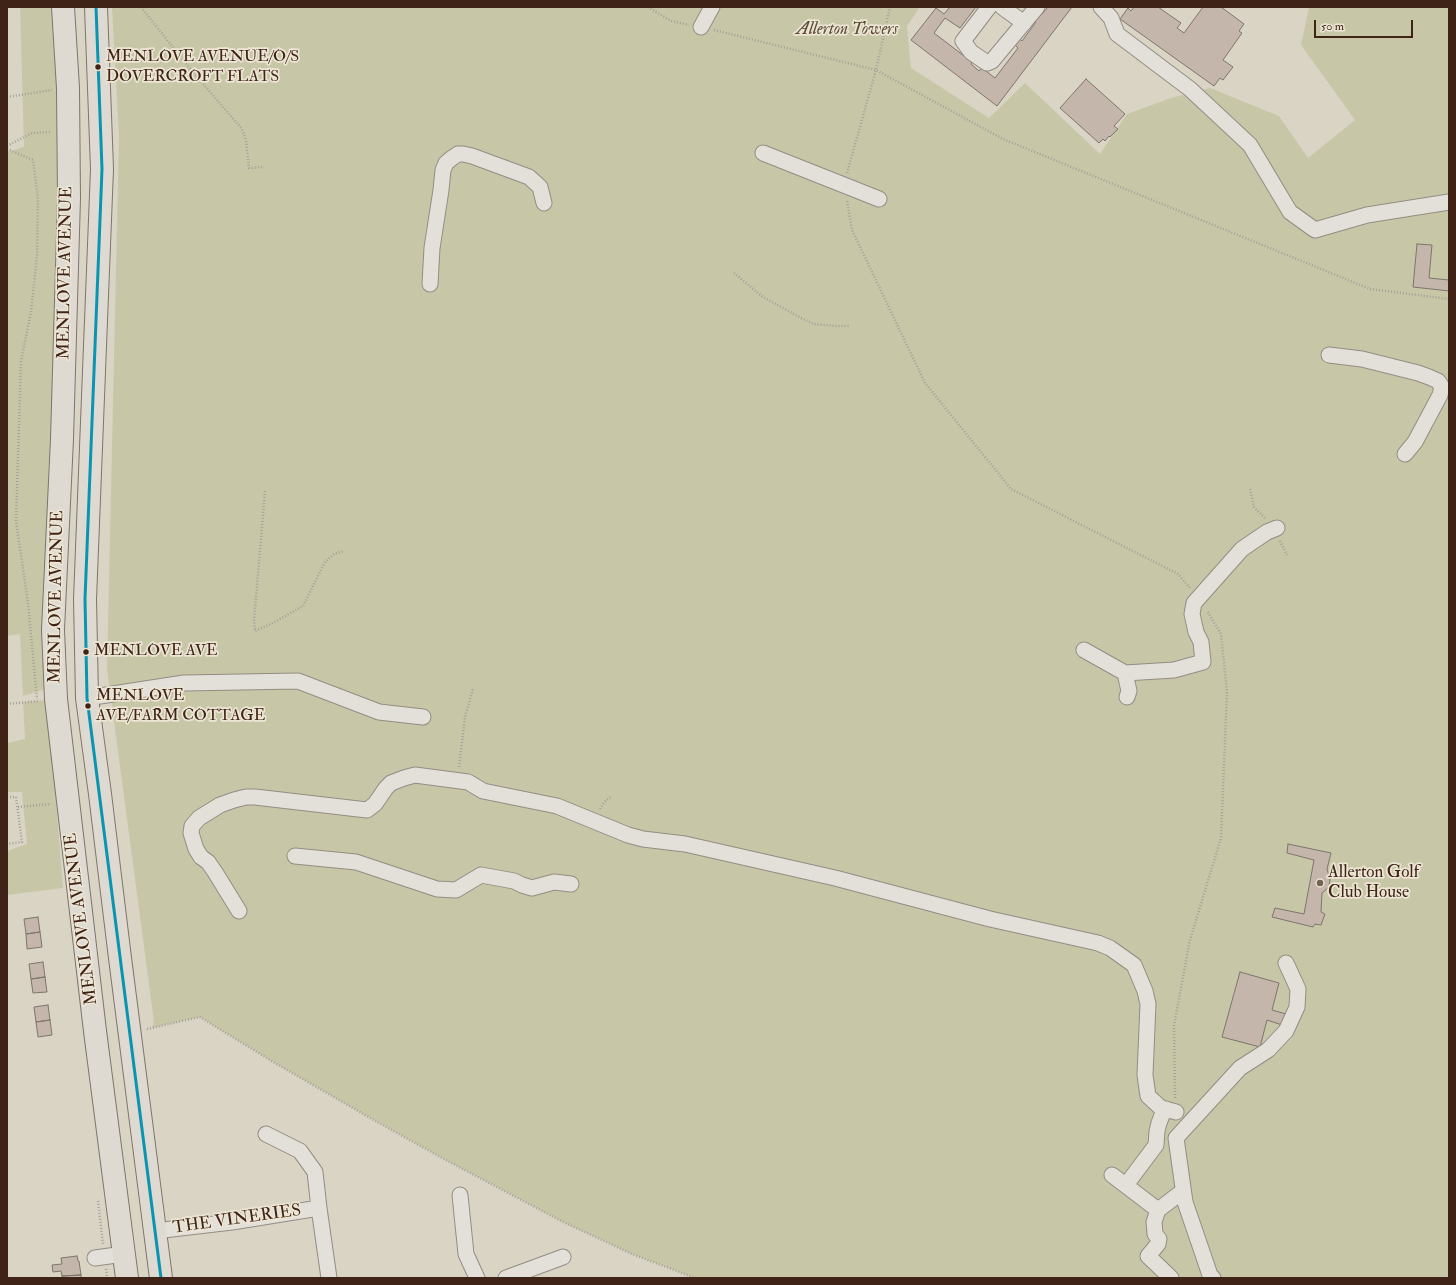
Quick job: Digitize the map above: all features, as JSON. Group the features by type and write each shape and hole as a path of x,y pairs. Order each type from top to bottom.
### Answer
{"highway":[{"name":"MENLOVE AVENUE","path":"63,7 68,88 69,198 62,439 53,630 47,700 68,802 108,1256 127,1278"},
{"name":"MENLOVE AVENUE","path":"96,7 102,169 85,599 87,698 161,1278"},
{"path":"47,700 87,698"}],"street":[{"path":"701,27 712,7"},
{"path":"989,7 963,41 971,52 987,63 992,62 1037,7"},
{"path":"1002,7 1024,23"},
{"path":"1101,7 1111,18 1117,34 1190,89 1250,145 1290,212 1315,230 1367,215 1449,202"},
{"path":"763,153 879,199"},
{"path":"430,284 432,248 442,190 443,170 446,163 452,158 458,154 472,156 529,177 540,187 544,203"},
{"path":"1329,355 1362,359 1429,376 1438,381 1442,387 1440,395 1414,442 1405,454"},
{"path":"1084,650 1125,673 1174,670 1203,662 1201,642 1196,632 1192,614 1194,603 1242,550 1267,532 1276,528"},
{"path":"1125,673 1129,692 1127,697"},
{"path":"87,698 184,683 298,681 379,712 423,718"},
{"path":"239,911 215,872 208,862 201,857 196,849 191,833 192,826 199,818 220,805 246,797 367,810 375,804 391,783 404,778 415,775 468,782 483,790 496,794 557,806 628,835 643,839 685,844 835,878 990,919 1098,943 1110,948 1134,965 1145,991 1148,1004 1145,1075 1148,1096 1161,1108 1171,1110"},
{"path":"295,856 356,862 437,889 456,890 481,875 514,881 532,888 554,882 571,884"},
{"path":"1213,1278 1210,1275 1185,1202 1176,1138 1240,1068 1268,1050 1286,1031 1297,1007 1298,989 1286,963"},
{"path":"1126,1185 1156,1145 1156,1132 1162,1115 1171,1110"},
{"name":"THE VINERIES","path":"266,1134 300,1151 315,1172 329,1278"},
{"path":"1112,1175 1158,1210"},
{"path":"1171,1278 1148,1256 1158,1244 1159,1239 1154,1234 1154,1222 1158,1210 1183,1191"},
{"path":"460,1195 466,1254 477,1278"},
{"name":"THE VINERIES","path":"155,1231 232,1222 319,1208"},
{"path":"506,1278 563,1257"}],"path":[{"path":"141,7 242,129 246,140 249,168 264,167"},
{"path":"648,7 671,21 876,70 1003,139 1370,289 1449,299"},
{"path":"890,7 876,70 844,185 852,230 925,383 1011,489 1178,574 1199,598 1220,634 1226,692 1221,838 1190,940 1174,1025 1171,1110"},
{"path":"7,97 68,88"},
{"path":"7,146 32,134 69,130"},
{"path":"7,150 33,160 38,199 37,256 31,312 22,361 16,521 28,603 47,700 7,704"},
{"path":"734,273 763,297 808,321 823,325 849,326"},
{"path":"265,491 254,621 256,631 303,606 325,562 334,554 342,552"},
{"path":"456,780 458,777 461,739 465,717 473,689"},
{"path":"593,820 604,802 612,796"},
{"path":"7,798 16,797 22,842 7,844"},
{"path":"18,807 68,802"},
{"path":"142,1031 200,1017 273,1062 377,1121 563,1222 632,1254 695,1278"},
{"path":"97,1194 108,1256 107,1278"}],"green space":[{"path":"20,7 55,7 59,182 48,542 49,688 23,696 20,634 7,636 7,152 24,147"},
{"name":"Allerton Towers","path":"112,7 920,7 907,26 911,68 989,118 1025,83 1100,154 1127,114 1171,98 1210,88 1279,116 1308,158 1355,120 1301,45 1309,7 1449,7 1449,1278 695,1278 632,1254 563,1222 370,1118 273,1062 200,1017 152,1028 154,1022 107,669 119,136"},
{"path":"48,700 63,888 7,895 7,851 27,844 22,792 7,792 7,743 25,739 23,702"}],"building":[{"path":"950,7 976,7 960,28 945,18 934,33 972,62 971,64 979,71 982,68 995,78 1018,48 1014,44 1019,38 1022,41 1036,22 1034,20 1040,13 1042,14 1048,7 1072,7 997,106 911,40 936,8 944,14"},
{"path":"1134,7 1158,7 1181,23 1177,28 1184,33 1203,7 1221,7 1244,24 1239,31 1242,33 1223,60 1233,67 1223,80 1220,78 1214,86 1120,19 1128,8 1131,11"},
{"path":"1086,79 1125,114 1114,126 1118,129 1105,141 1103,139 1099,143 1060,108"},
{"path":"1417,244 1432,245 1429,278 1449,280 1449,291 1413,287"},
{"name":"Allerton Golf Club House","path":"1288,844 1331,853 1327,869 1330,879 1329,887 1322,893 1321,912 1325,914 1321,925 1315,924 1313,927 1272,917 1275,908 1304,914 1314,860 1287,853"},
{"path":"38,917 40,932 26,934 24,919"},
{"path":"40,932 42,947 27,949 26,934"},
{"path":"43,962 45,977 31,979 29,964"},
{"path":"1240,972 1279,983 1272,1010 1286,1014 1282,1025 1267,1020 1260,1047 1222,1037"},
{"path":"45,977 47,992 33,993 31,979"},
{"path":"48,1005 50,1020 36,1022 34,1007"},
{"path":"50,1020 52,1035 38,1037 36,1022"},
{"path":"77,1256 81,1275 62,1276 61,1271 53,1272 52,1265 62,1264 61,1258"},
{"path":"81,1275 81,1278 62,1278 62,1276"}],"transit line":[{"path":"96,7 102,169 85,599 87,698 161,1278"}],"place":[{"name":"MENLOVE AVENUE/O/S DOVERCROFT FLATS","path":"98,67"},
{"name":"MENLOVE AVE","path":"86,652"},
{"name":"MENLOVE AVE/FARM COTTAGE","path":"88,706"},
{"name":"Allerton Golf Club House","path":"1320,883"}]}
